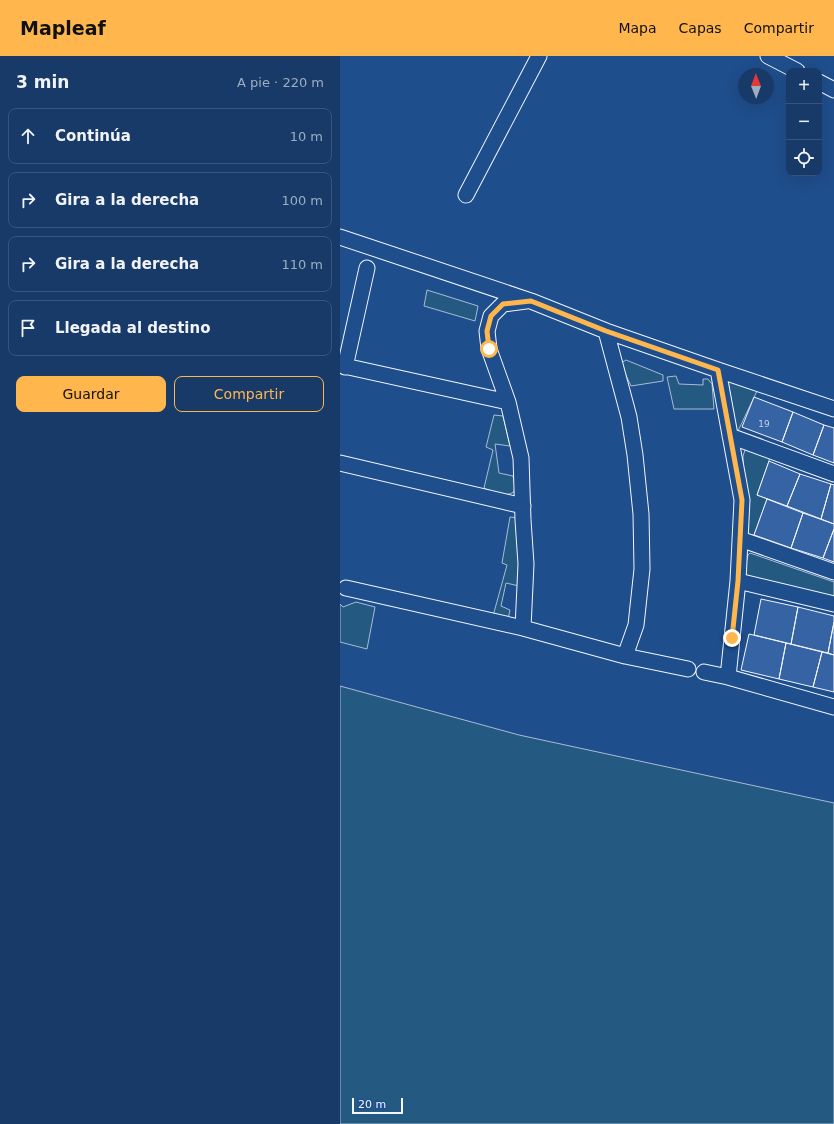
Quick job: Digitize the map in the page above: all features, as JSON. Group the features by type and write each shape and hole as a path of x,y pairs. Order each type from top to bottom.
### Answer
{"street":[{"path":"466,195 539,56"},
{"path":"768,56 792,68"},
{"path":"822,84 834,90"},
{"path":"340,237 531,301 606,331 834,409"},
{"path":"367,268 343,366 508,402"},
{"path":"523,628 526,564 521,458 508,402 489,349 487,331 491,316 503,304 531,301"},
{"path":"606,331 629,417 635,455 641,514 642,569 636,625 625,656"},
{"path":"718,370 742,500 738,581 728,677"},
{"path":"730,436 834,474"},
{"path":"340,463 523,506"},
{"path":"740,539 834,572"},
{"path":"738,581 834,604"},
{"path":"346,588 523,628 625,656 688,669"},
{"path":"704,672 728,677 834,707"}],"shaded area":[{"path":"427,290 478,306 475,321 424,306"},
{"path":"626,360 663,375 663,381 631,386 621,363"},
{"path":"676,376 679,384 703,385 703,379 708,379 712,384 714,409 674,409 667,377"},
{"path":"731,380 757,391 738,431 736,428 728,381"},
{"path":"494,415 503,416 510,446 495,444 499,473 513,476 515,485 514,492 510,494 499,494 484,488 493,450 486,447"},
{"path":"745,450 752,450 769,455 769,461 757,495 767,499 754,535 746,534 743,456"},
{"path":"510,517 518,518 519,586 506,583 501,606 510,610 508,619 493,616 507,565 502,563"},
{"path":"750,553 834,582 834,601 748,578 746,567 748,555"},
{"path":"356,602 375,607 367,649 340,642 340,604 343,607"},
{"path":"340,686 519,735 834,803 834,1124 340,1124"}],"building":[{"path":"754,397 793,412 782,442 742,427"},
{"path":"793,412 824,425 813,455 782,442"},
{"path":"824,425 834,428 834,463 813,455"},
{"path":"769,461 800,474 787,506 757,495"},
{"path":"800,474 831,484 821,519 787,506"},
{"path":"831,484 834,485 834,524 821,519"},
{"path":"767,499 803,513 791,548 754,535"},
{"path":"803,513 834,524 834,529 823,558 791,548"},
{"path":"834,529 834,562 823,558"},
{"path":"761,599 798,607 791,644 754,635"},
{"path":"798,607 834,616 828,653 791,644"},
{"path":"834,622 834,655 828,653"},
{"path":"749,634 786,643 779,679 741,670"},
{"path":"786,643 822,652 813,687 779,679"},
{"path":"822,652 834,655 834,692 813,687"}],"route":[{"path":"489,349 487,331 491,316 503,304 531,301 606,331 718,370 742,500 738,581 732,638"}]}
